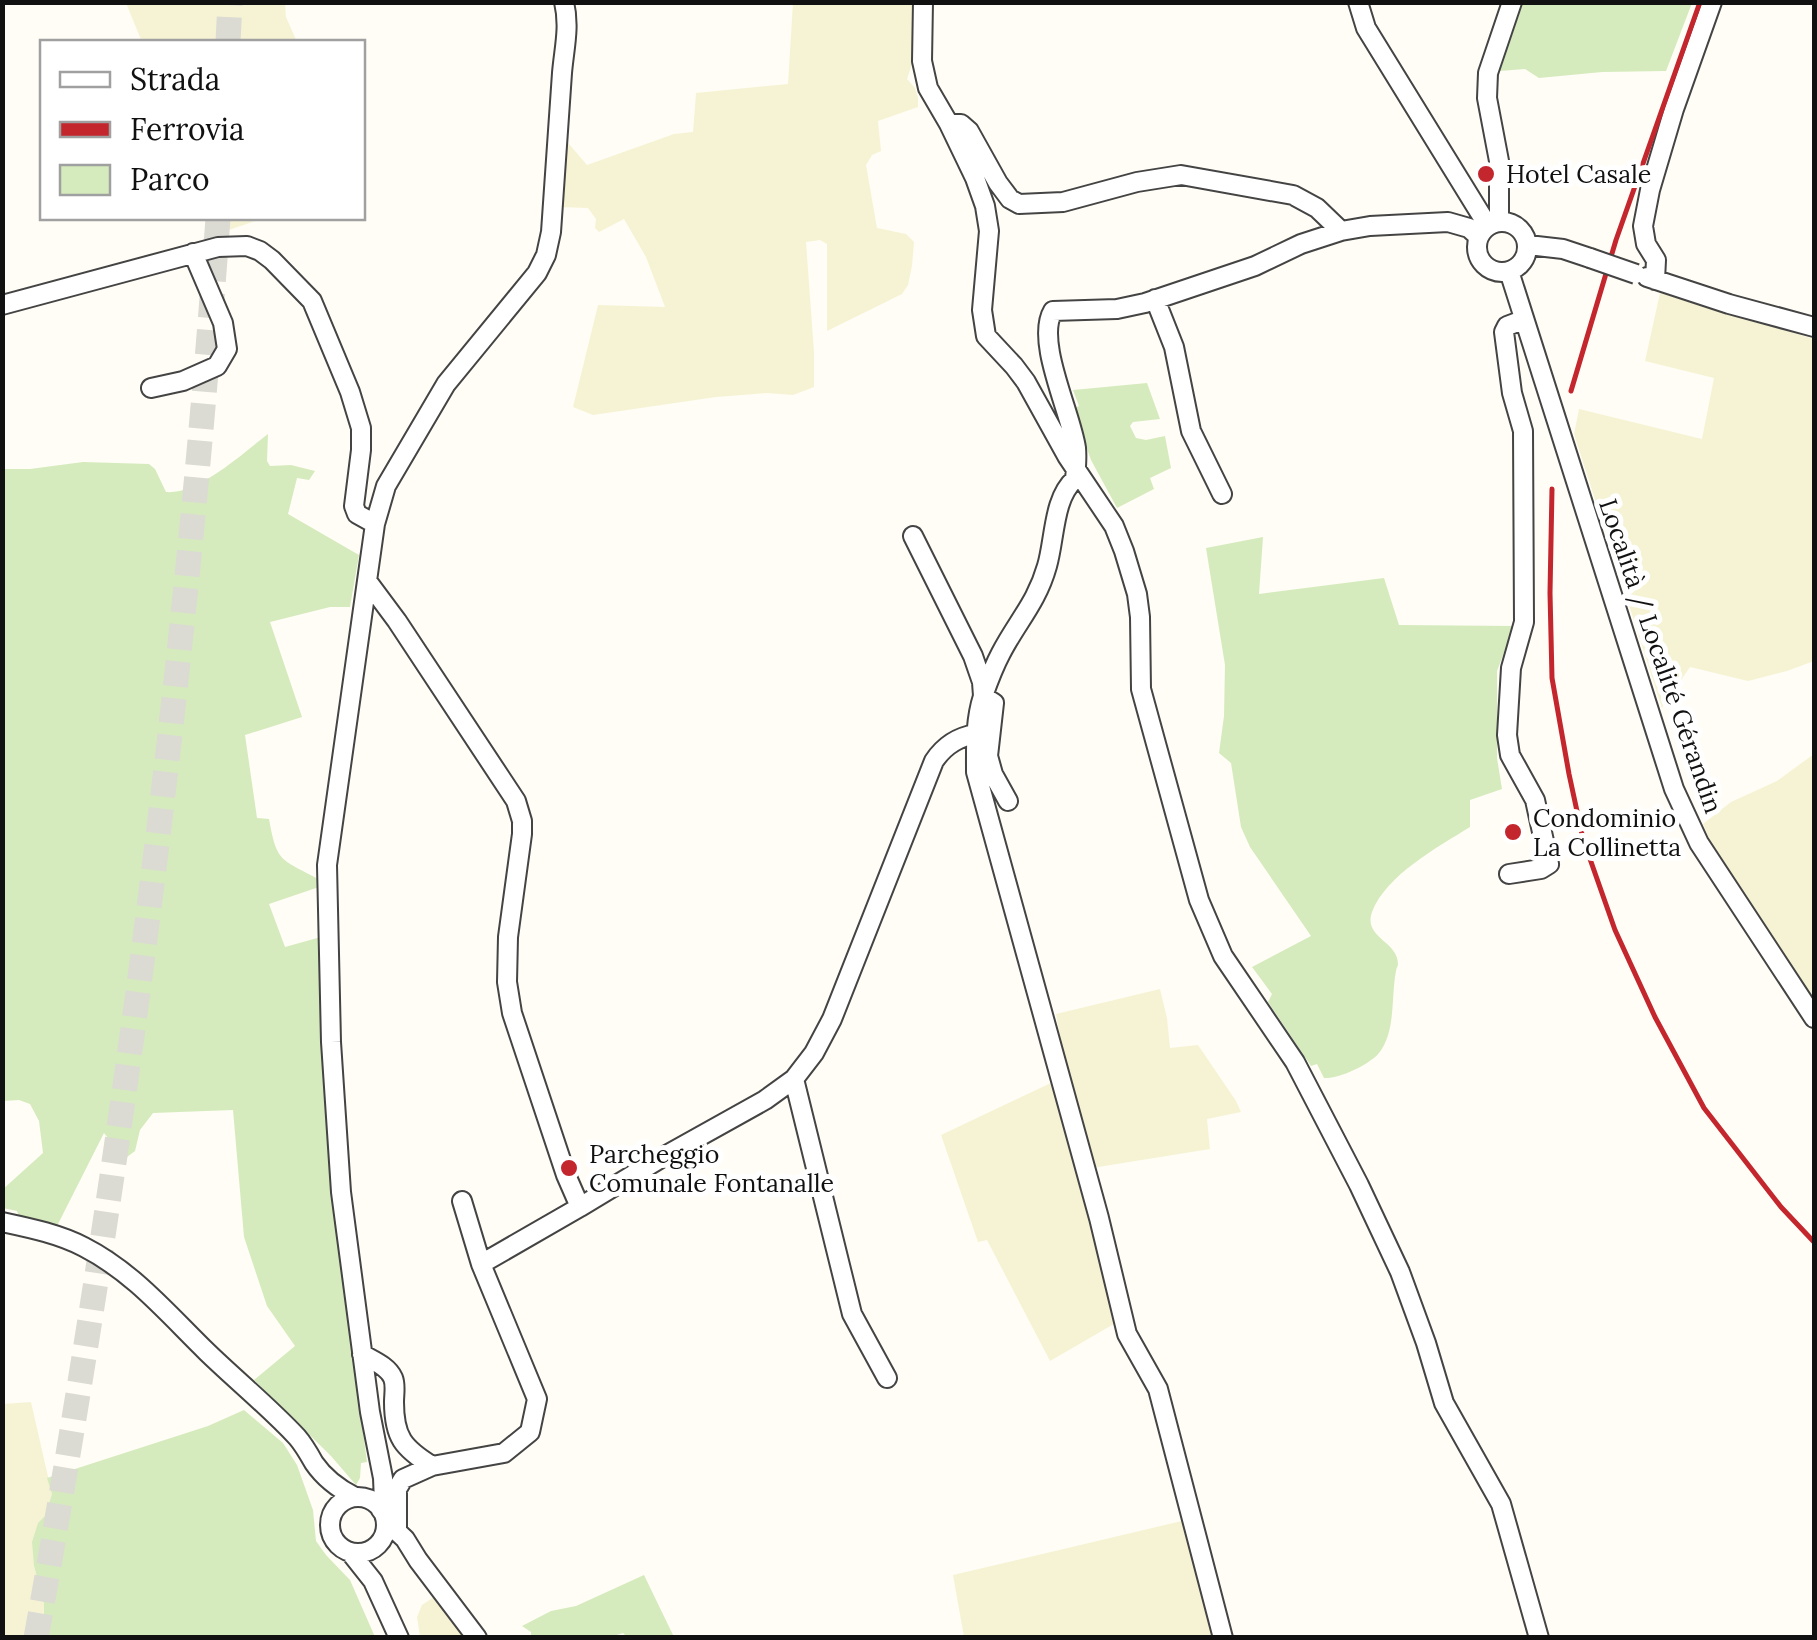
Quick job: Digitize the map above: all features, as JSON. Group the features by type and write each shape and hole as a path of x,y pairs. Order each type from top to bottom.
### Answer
{"street":[{"path":"388,1521 341,1192 331,1042 327,864 375,524 386,486 446,384 524,290 546,255 552,232 568,32 564,2"},
{"path":"923,2 922,61 928,88 975,178 989,230 982,310 986,336 1026,382 1057,440 1114,526 1140,617 1141,690 1199,900 1223,956 1295,1062 1400,1272 1444,1403 1501,1504 1539,1638"},
{"path":"1358,2 1366,28 1489,228"},
{"path":"1223,1638 1158,1389 1127,1334 1099,1218 976,772 976,734 983,696 1001,654 1031,607 1047,568 1061,503 1067,486 1075,480 1076,448 1047,335 1053,311 1118,308 1155,299 1254,266 1301,244 1370,226 1448,222 1489,228 1508,222 1521,230 1528,245 1523,262 1509,271 1493,270 1478,252 1489,228 1498,161 1487,98 1488,73 1512,2"},
{"path":"1655,280 1656,260 1646,244 1642,226 1674,109 1712,2"},
{"path":"949,124 961,124 969,131 998,183 1018,204 1063,202 1180,175 1293,195 1317,208 1340,231"},
{"path":"1448,222 1462,201 1465,185"},
{"path":"2,305 193,252 232,245 247,246 272,260 312,301 350,392 361,428 354,506 357,514 375,524"},
{"path":"1528,245 1590,258 1728,304 1814,326"},
{"path":"151,388 183,381 217,366 227,349 222,323 193,252"},
{"name":"Località / Localité Gérandin","path":"1509,271 1674,789 1699,843 1814,1018"},
{"path":"1155,299 1174,347 1191,431 1222,494"},
{"path":"1509,874 1549,864 1535,800 1510,754 1506,735 1511,668 1524,622 1523,431 1512,392 1504,332 1507,326 1523,320"},
{"path":"913,536 973,656 983,696 994,704 988,756 992,774 1008,801"},
{"path":"368,582 516,800 522,834 508,938 507,982 512,1013 580,1207"},
{"path":"481,1264 765,1100 794,1079 832,1020 934,762 946,746 976,734"},
{"path":"794,1079 852,1314 887,1378"},
{"path":"350,1552 368,1552 384,1536 403,1478 432,1466 504,1453 530,1432 538,1398 481,1264 462,1202"},
{"path":"2,1222 80,1245 158,1301 300,1440 316,1466 338,1488 371,1500 412,1548 477,1638"},
{"path":"362,1354 393,1377 398,1435 410,1452 432,1466"},
{"path":"378,1460 375,1475 359,1498 340,1504 330,1528 334,1540 350,1552 372,1581 399,1638"},
{"path":"316,1466 332,1519"},
{"path":"376,1547 397,1548 418,1560"},
{"path":"372,1581 376,1547"}],"shaded area":[{"path":"126,3 285,3 286,17 296,40 141,40"},
{"path":"793,3 913,3 912,64 907,79 915,88 918,107 878,121 881,151 872,155 866,165 877,228 906,234 914,242 908,285 902,294 827,331 827,244 820,240 806,242 814,387 793,395 716,397 593,415 573,407 598,305 665,307 646,257 624,219 599,232 588,208 558,207 563,137 587,165 674,134 693,132 696,93 788,84"},
{"path":"214,220 258,220 217,234"},
{"path":"1660,293 1814,339 1814,661 1748,681 1690,667 1662,708 1574,434 1579,409 1702,439 1714,378 1645,361"},
{"path":"1814,754 1814,1001 1711,843 1703,824 1731,802 1777,781"},
{"path":"1160,989 1170,1048 1198,1045 1241,1112 1207,1119 1210,1149 1092,1168 1068,1082 1056,1014"},
{"path":"1053,1082 1119,1321 1050,1361 987,1240 978,1242 941,1135"},
{"path":"31,1402 52,1494 34,1566 44,1604 45,1635 3,1638 3,1404"},
{"path":"1186,1520 1216,1637 964,1637 953,1575"},
{"path":"434,1597 470,1637 420,1637 417,1617 422,1605"}],"green space":[{"path":"1523,2 1692,3 1666,71 1539,78 1525,69 1500,71"},
{"path":"1147,383 1160,419 1133,422 1130,426 1136,438 1165,436 1171,468 1150,478 1154,489 1117,508 1091,460 1073,409 1079,406 1073,390"},
{"path":"268,434 270,466 291,465 315,471 309,480 297,478 288,514 359,555 350,607 330,607 270,622 302,717 245,735 257,818 269,819 282,858 318,879 319,887 269,904 285,947 321,937 328,1136 367,1462 361,1463 356,1485 254,1380 295,1346 267,1306 244,1237 233,1110 153,1113 140,1130 135,1151 127,1157 104,1133 57,1226 19,1217 17,1211 3,1208 2,1190 43,1153 39,1121 30,1104 3,1101 3,469 83,462 149,464 166,492 179,491 206,480"},
{"path":"1263,537 1259,594 1384,578 1399,625 1514,626 1497,671 1497,758 1502,789 1470,800 1470,827 1414,863 1379,899 1372,912 1372,928 1393,950 1398,964 1388,1035 1379,1053 1368,1062 1330,1078 1324,1078 1317,1064 1311,1066 1268,1002 1272,994 1252,967 1311,936 1250,847 1241,827 1231,763 1219,753 1225,665 1206,548"},
{"path":"244,1410 283,1443 297,1465 313,1510 316,1541 350,1580 375,1637 44,1637 44,1604 32,1542 52,1494 47,1478 208,1426"},
{"path":"644,1575 674,1637 627,1637 623,1633 611,1637 531,1637 531,1632 522,1626 551,1611 576,1606"}],"tunnel":[{"path":"228,40 230,2"},
{"path":"36,1638 96,1284 146,930 187,574 218,220"}],"railway":[{"path":"1571,391 1616,240 1700,2"},
{"path":"1552,489 1552,678 1583,839 1615,930 1655,1017 1704,1108 1781,1207 1814,1242"}],"place":[{"name":"Hotel Casale","path":"1486,174"},
{"name":"Condominio La Collinetta","path":"1513,832"},
{"name":"Parcheggio Comunale Fontanalle","path":"569,1168"}]}
